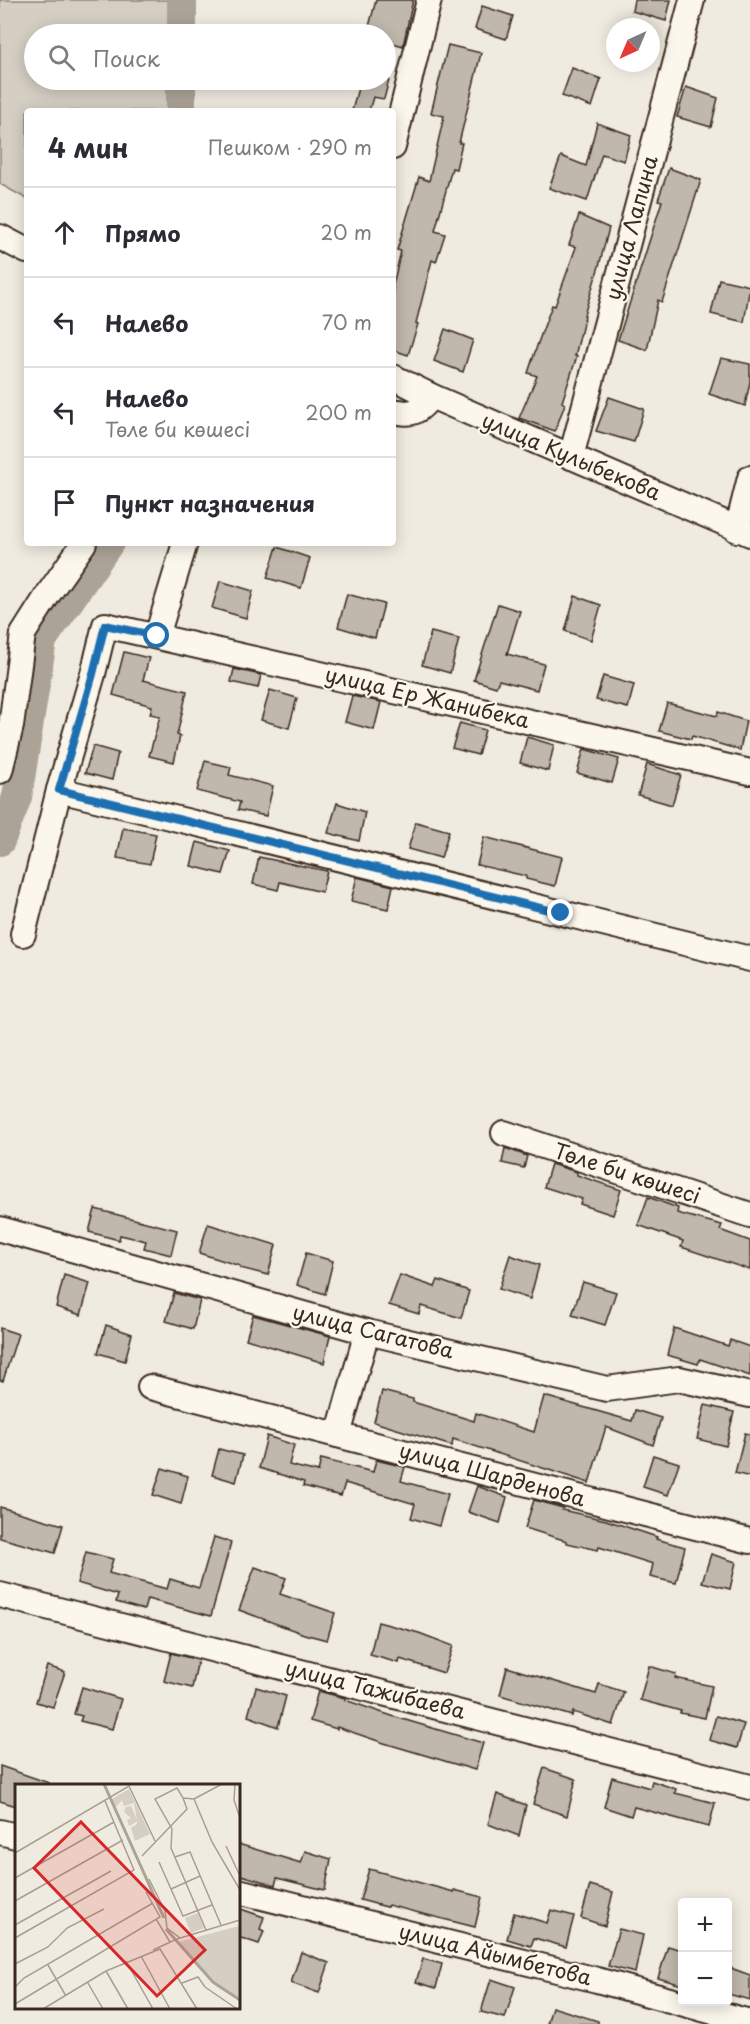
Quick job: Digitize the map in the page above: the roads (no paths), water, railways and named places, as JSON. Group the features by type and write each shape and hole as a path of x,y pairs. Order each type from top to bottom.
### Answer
{"street":[{"path":"396,135 429,0"},
{"name":"улица Лапина","path":"571,457 692,0"},
{"path":"0,237 24,249"},
{"name":"улица Кулыбекова","path":"396,379 430,396 744,532"},
{"path":"396,411 413,413 420,410 430,396"},
{"path":"744,532 750,478"},
{"path":"0,771 11,726 23,634 82,546"},
{"path":"157,636 184,546"},
{"name":"улица Ер Жанибека","path":"59,790 105,625 750,772"},
{"path":"23,934 59,790 750,959"},
{"name":"Төле би көшесі","path":"504,1133 750,1215"},
{"name":"улица Сагатова","path":"0,1229 367,1332 607,1389 679,1379 750,1395"},
{"path":"338,1435 367,1332"},
{"name":"улица Шарденова","path":"150,1387 750,1541"},
{"name":"улица Тажибаева","path":"0,1595 750,1787"},
{"path":"0,1832 15,1836"},
{"name":"улица Айымбетова","path":"240,1891 597,1980 750,2022"}],"waterway":[{"path":"182,0 182,24"},
{"path":"181,90 181,108"},
{"path":"0,841 17,797 42,640 107,546"}]}
